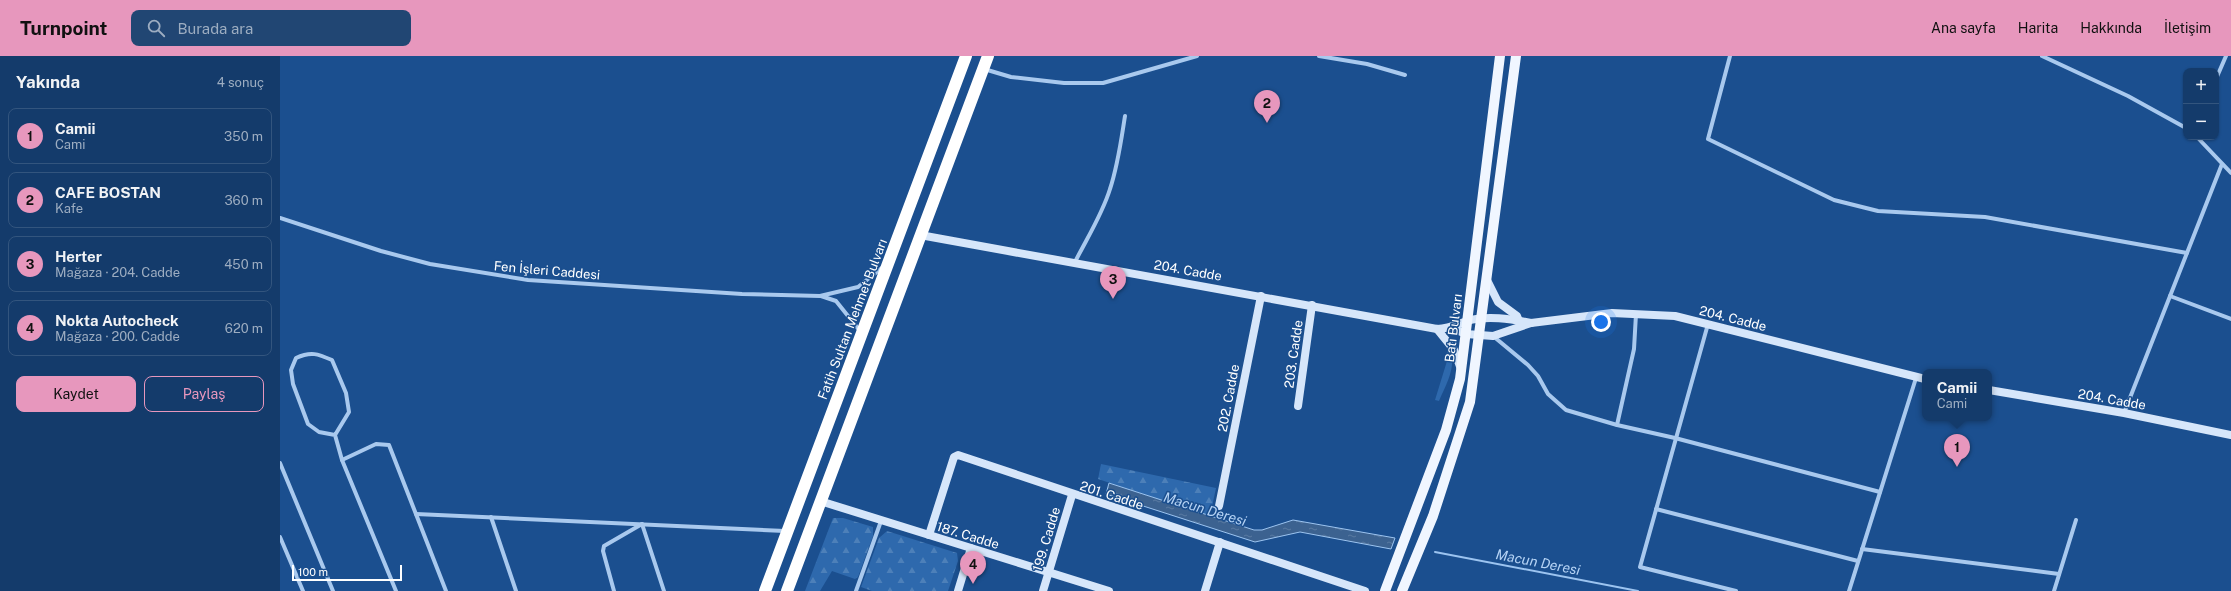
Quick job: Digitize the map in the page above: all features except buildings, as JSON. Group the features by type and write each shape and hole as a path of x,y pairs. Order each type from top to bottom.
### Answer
{"highway":[{"name":"Fatih Sultan Mehmet Bulvarı","path":"765,591 966,56"},
{"path":"787,591 988,56"}],"main road":[{"name":"Batı Bulvarı","path":"1385,591 1446,430 1455,401 1468,321 1500,56"},
{"path":"1402,591 1433,516 1465,421 1474,385 1516,56"}],"street":[{"path":"983,69 1011,77 1064,83 1103,83 1197,56"},
{"path":"1319,56 1367,64 1405,75"},
{"path":"1730,56 1708,139 1834,200 1878,211 1985,217 2187,253"},
{"path":"2042,56 2128,96 2183,126"},
{"path":"2219,72 2226,56"},
{"path":"1075,262 1100,214 1110,189 1120,151 1125,116"},
{"path":"2201,140 2231,173"},
{"path":"2124,413 2222,164"},
{"name":"Fen İşleri Caddesi","path":"280,218 381,251 430,264 477,273 528,280 734,294 820,296"},
{"name":"204. Cadde","path":"920,235 1438,329 1452,328 1468,321 1502,318 1531,323"},
{"path":"820,296 858,287 888,263"},
{"path":"1487,280 1498,302 1517,316 1518,321"},
{"path":"820,296 836,301 862,334"},
{"name":"202. Cadde","path":"1219,506 1261,296"},
{"path":"2170,296 2231,318"},
{"name":"203. Cadde","path":"1298,406 1312,305"},
{"name":"204. Cadde","path":"1452,328 1466,334 1493,336 1531,323 1612,313 1675,316 1922,379"},
{"path":"1617,425 1633,356 1636,314"},
{"path":"1708,324 1640,567 1736,591"},
{"path":"1438,329 1454,350 1461,369"},
{"path":"1493,336 1528,365 1560,406 1584,416 1675,438 1880,492"},
{"path":"335,435 320,432 308,424 293,384 291,370 296,358 305,354 315,353 332,360 346,393 350,412 335,435 342,460 396,591"},
{"path":"1849,591 1916,378"},
{"name":"204. Cadde","path":"1992,391 2124,413 2231,435"},
{"path":"342,460 376,444 389,445 446,591"},
{"name":"201. Cadde","path":"929,535 955,455 1072,495 1220,542 1351,589 1366,591"},
{"path":"280,463 333,591"},
{"name":"199. Cadde","path":"1042,591 1072,495"},
{"name":"187. Cadde","path":"820,501 1110,591"},
{"path":"1656,509 1858,561"},
{"path":"416,514 788,531"},
{"path":"491,517 516,591"},
{"path":"856,591 881,520"},
{"path":"2054,591 2076,520"},
{"path":"614,591 603,551 604,546 642,524"},
{"path":"642,524 664,591"},
{"path":"280,536 303,591"},
{"path":"1205,591 1220,542"},
{"path":"958,591 971,548"},
{"path":"1862,549 2059,574"}],"green space":[{"path":"1447,348 1450,349 1452,355 1451,369 1439,401 1435,400 1447,361"},
{"path":"1101,464 1216,488 1210,516 1098,479"},
{"path":"833,518 843,518 873,527 873,536 858,577 855,579 832,571 820,591 805,591"},
{"path":"887,531 957,553 958,561 948,591 872,591 861,587 879,538"}],"water":[{"path":"1109,483 1254,530 1262,530 1293,520 1395,538 1391,549 1300,532 1255,542 1106,494"}],"waterway":[{"name":"Macun Deresi","path":"1435,552 1638,591"}],"place":[{"name":"CAFE BOSTAN","path":"1267,123"},
{"name":"Herter","path":"1113,299"},
{"name":"Camii","path":"1957,467"},
{"name":"Nokta Autocheck","path":"973,584"}]}
